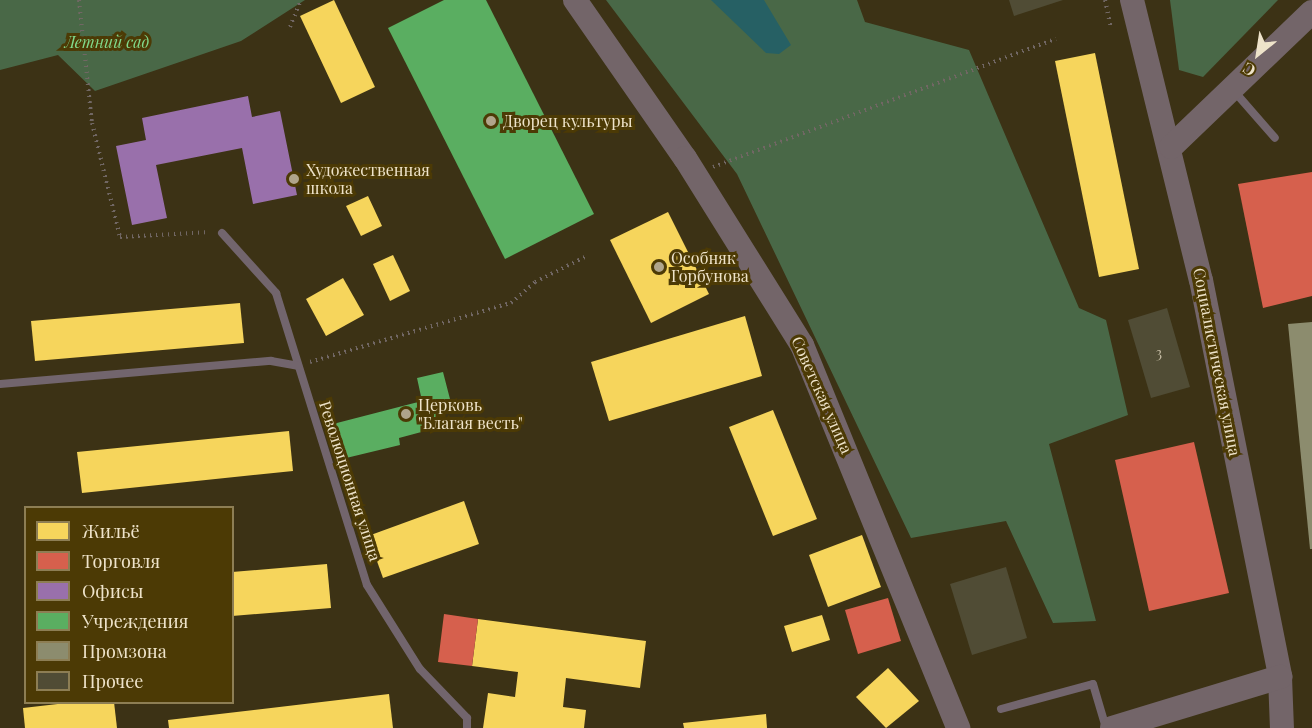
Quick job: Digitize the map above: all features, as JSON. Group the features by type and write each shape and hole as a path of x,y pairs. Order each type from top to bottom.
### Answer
{"main road":[{"name":"Советская улица","path":"575,0 695,174 802,345 958,728"},
{"name":"Социалистическая улица","path":"1132,0 1171,147 1280,677 1282,728"},
{"path":"1171,147 1312,12"},
{"path":"1112,728 1280,677"}],"lane":[{"path":"1232,89 1275,138"},
{"name":"Революционная улица","path":"222,233 276,293 367,585 420,669 467,718 467,728"},
{"path":"0,384 271,361 298,366"},
{"path":"1001,709 1093,684 1106,728"}],"path":[{"path":"79,0 93,123 120,237 188,229 222,233"},
{"path":"290,27 301,0"},
{"path":"1105,0 1112,28"},
{"path":"695,174 1056,39"},
{"path":"298,366 512,303 535,282 587,256"}],"green space":[{"name":"Летний сад","path":"0,0 305,0 241,41 95,91 58,55 0,70"},
{"path":"606,0 857,0 865,22 969,50 1079,308 1106,320 1128,415 1049,444 1096,621 1053,623 1006,521 911,538 737,174"},
{"path":"1170,0 1278,0 1203,77 1179,70"}],"water":[{"path":"711,0 764,0 791,45 779,54 766,53"}],"building: Жильё":[{"path":"334,0 375,87 341,103 300,16"},
{"path":"1095,53 1139,269 1099,277 1055,61"},
{"path":"368,196 382,226 361,236 346,206"},
{"name":"Особняк Горбунова","path":"668,212 709,294 651,323 610,240"},
{"path":"393,255 410,291 390,301 373,264"},
{"path":"343,278 364,315 326,336 306,299"},
{"path":"240,303 244,343 35,361 31,321"},
{"path":"745,316 762,376 609,421 591,362"},
{"path":"773,410 817,519 773,536 729,427"},
{"path":"289,431 293,471 82,493 77,452"},
{"path":"464,501 479,544 383,578 368,536"},
{"path":"862,535 881,587 828,607 809,555"},
{"path":"327,564 331,608 234,616 234,572"},
{"path":"822,615 830,640 792,652 784,626"},
{"path":"478,619 646,641 640,688 566,678 563,707 586,710 584,728 483,728 488,693 515,697 518,672 472,666"},
{"path":"888,668 919,701 886,728 856,697"},
{"path":"389,694 393,728 169,728 168,720"},
{"path":"58,704 114,704 117,728 25,728 23,708"},
{"path":"766,714 767,728 684,728 683,723"}],"building: Торговля":[{"path":"1312,172 1312,296 1263,308 1238,184"},
{"path":"1194,442 1229,593 1149,611 1115,460"},
{"path":"888,598 901,641 858,654 845,610"},
{"path":"444,614 478,619 472,666 438,662"}],"building: Офисы":[{"path":"248,96 252,117 280,111 297,195 253,204 242,148 156,165 167,218 132,225 116,146 146,140 142,118"}],"building: Учреждения":[{"name":"Дворец культуры","path":"444,0 486,0 594,214 505,259 388,28"},
{"name":"Церковь \"Благая весть\"","path":"443,372 450,399 434,403 440,427 399,438 400,445 342,459 333,424 422,401 417,378"}],"building: Промзона":[{"path":"1312,322 1312,549 1310,549 1288,324"}],"building: Прочее":[{"path":"1009,0 1063,0 1014,16"},
{"path":"1167,308 1190,387 1151,398 1128,320"},
{"path":"1006,567 1027,638 972,655 950,584"}],"place":[{"name":"Дворец культуры","path":"491,121"},
{"name":"Художественная школа","path":"294,179"},
{"name":"Особняк Горбунова","path":"659,267"},
{"name":"Церковь \"Благая весть\"","path":"406,414"}]}
